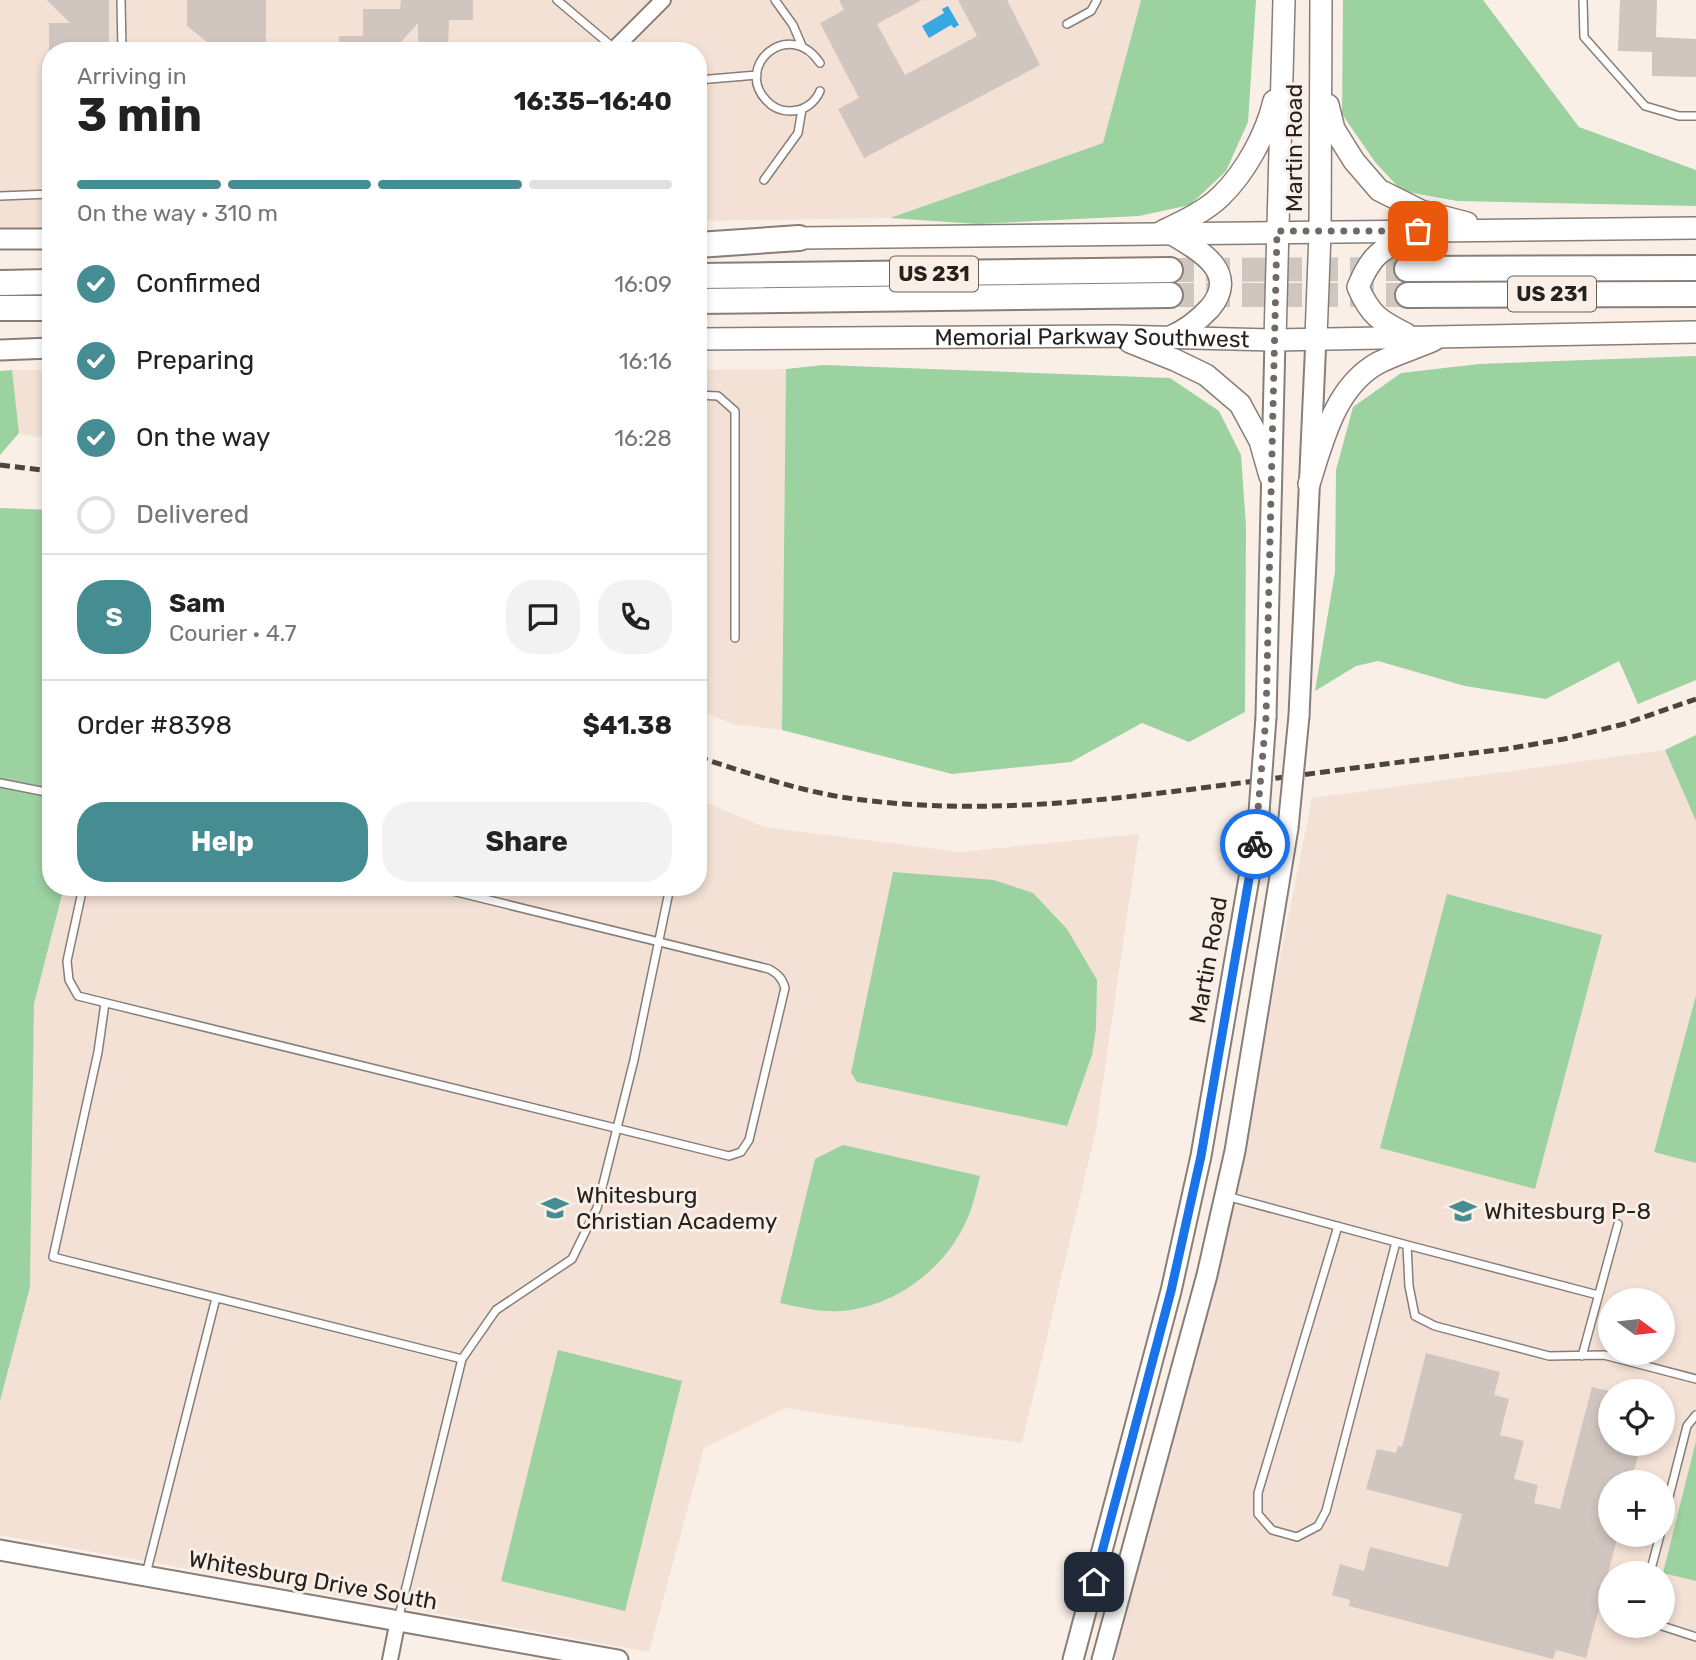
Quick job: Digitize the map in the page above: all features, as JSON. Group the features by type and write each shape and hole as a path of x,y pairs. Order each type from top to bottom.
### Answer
{"highway":[{"path":"707,244 799,238"},
{"name":"US 231","path":"1407,269 1696,268"},
{"name":"US 231","path":"707,276 1170,270"},
{"path":"0,283 42,282"},
{"name":"US 231","path":"1408,295 1696,294"},
{"name":"Memorial Parkway Southwest","path":"707,301 1170,295"},
{"path":"0,308 42,308"}],"main road":[{"name":"Martin Road","path":"1073,1660 1171,1291 1195,1183 1258,826 1266,717 1284,0"},
{"name":"Martin Road","path":"1105,1656 1207,1275 1235,1151 1288,828 1299,716 1316,337 1320,233 1321,0"},
{"path":"1164,234 1220,198 1240,172 1269,121 1282,72"},
{"path":"1321,76 1334,129 1354,161 1378,190 1421,211 1493,230"},
{"path":"707,238 1696,228"},
{"path":"1410,336 1382,322 1367,307 1358,287 1367,265 1378,253 1418,231"},
{"path":"1164,234 1199,250 1213,263 1220,275 1221,287 1201,318 1184,331 1168,337"},
{"path":"0,239 42,239"},
{"name":"Memorial Parkway Southwest","path":"707,339 1115,336 1275,340 1316,337 1696,332"},
{"path":"1309,484 1328,425 1351,384 1378,363 1443,335"},
{"path":"1115,336 1206,375 1240,404 1260,441 1270,476"},
{"path":"0,350 42,348"},
{"name":"Whitesburg Drive South","path":"0,1550 618,1660"}],"street":[{"path":"621,42 663,0"},
{"path":"390,1660 398,1620"}],"lane":[{"path":"121,0 122,42"},
{"path":"556,0 604,42"},
{"path":"775,0 793,25 802,46"},
{"path":"1068,24 1091,11 1097,0"},
{"path":"1583,0 1584,37 1645,106 1679,116 1696,116"},
{"path":"820,63 814,54 802,46 784,44 765,55 759,64 757,75 762,97 780,110 802,109 812,103 820,91"},
{"path":"707,79 757,75"},
{"path":"764,180 798,133 802,109"},
{"path":"0,195 42,194"},
{"path":"707,396 718,396 735,411 735,638"},
{"path":"0,783 42,791"},
{"path":"81,896 67,961 69,980 78,996 729,1156 741,1152 750,1140 785,988 782,978 769,969 472,896"},
{"path":"398,1620 462,1359 496,1310 572,1259 597,1208 668,896"},
{"path":"105,1003 99,1052 53,1257 462,1359"},
{"path":"1225,1195 1598,1295 1582,1356"},
{"path":"1600,1288 1618,1224"},
{"path":"1338,1226 1258,1493 1258,1514 1272,1530 1297,1537 1318,1526 1326,1511 1396,1242"},
{"path":"1408,1245 1409,1286 1415,1316 1435,1326 1549,1356 1604,1355 1696,1379"},
{"path":"146,1575 216,1298"},
{"path":"1675,1473 1687,1426 1696,1415"},
{"path":"1675,1630 1696,1637"}],"shaded area":[{"path":"0,0 1141,0 1103,143 890,218 707,221 707,42 42,42 42,229 0,229"},
{"path":"786,369 782,730 733,724 707,714 707,370"},
{"path":"12,370 42,370 42,438 19,433"},
{"name":"Whitesburg P-8","path":"1665,750 1696,821 1696,995 1654,1151 1696,1163 1696,1660 1116,1660 1114,1651 1220,1258 1312,798"},
{"name":"Whitesburg Christian Academy","path":"707,803 764,827 960,852 1139,834 1096,1130 1022,1443 785,1408 704,1448 649,1652 0,1535 0,1401 30,1287 34,1004 62,896 707,896"}],"green space":[{"path":"1141,0 1256,0 1248,122 1226,171 1190,205 1139,216 977,224 890,218 1103,143"},
{"path":"1343,0 1483,0 1579,127 1696,170 1696,206 1457,201 1402,191 1375,162 1342,114"},
{"path":"1696,356 1696,680 1638,704 1619,661 1546,699 1465,686 1378,661 1356,666 1315,691 1335,572 1336,470 1353,407 1401,373 1479,364"},
{"path":"824,365 1170,378 1219,411 1241,455 1246,526 1245,712 1189,742 1142,723 1071,762 952,774 782,730 786,369"},
{"path":"12,370 19,433 0,455 0,371"},
{"path":"0,508 42,510 42,896 62,896 34,1004 30,1287 0,1401"},
{"path":"1696,735 1696,821 1665,750"},
{"path":"893,872 994,880 1033,893 1067,929 1097,980 1096,1028 1092,1055 1067,1126 857,1082 851,1073"},
{"path":"1447,894 1602,935 1535,1189 1380,1148"},
{"path":"1696,995 1696,1163 1654,1152"},
{"path":"843,1145 980,1176 970,1212 962,1231 938,1263 906,1289 888,1298 870,1306 841,1311 815,1310 780,1303 815,1159"},
{"path":"558,1350 682,1381 625,1611 501,1581"},
{"path":"1696,1441 1696,1581 1675,1576 1675,1561 1666,1561 1670,1547 1675,1547 1675,1525"}],"water":[{"path":"948,6 959,25 954,28 951,25 929,38 922,26 944,13 942,9"}],"building":[{"path":"47,0 109,0 109,42 49,42 49,23 70,23"},
{"path":"187,0 266,0 266,42 207,42 187,26"},
{"path":"401,0 473,0 473,20 449,20 448,42 418,42 418,23 401,42 339,42 339,36 363,36 363,9 400,9"},
{"path":"839,0 922,0 877,24 905,75 977,36 958,0 1007,0 1040,65 864,158 838,109 859,98 820,23 844,10"},
{"path":"1620,0 1657,0 1656,37 1696,39 1696,77 1652,76 1652,52 1618,51"},
{"path":"1426,1353 1500,1372 1494,1395 1509,1399 1500,1435 1524,1441 1514,1479 1538,1485 1534,1503 1560,1509 1592,1387 1598,1388 1598,1456 1638,1456 1634,1470 1598,1470 1598,1547 1615,1547 1611,1561 1598,1561 1598,1612 1586,1658 1556,1650 1553,1659 1349,1606 1350,1600 1332,1595 1340,1564 1364,1571 1370,1547 1448,1567 1462,1514 1366,1489 1377,1449 1396,1453 1398,1446 1402,1447"}],"tunnel":[{"path":"1170,270 1407,269"},
{"path":"1170,295 1408,295"}],"railway":[{"path":"0,465 42,470"},
{"path":"707,760 823,794 890,803 988,806 1086,801 1506,749 1564,739 1624,724 1696,699"}],"way so far":[{"path":"1255,844 1266,717 1277,231 1418,231"}],"place":[{"name":"Whitesburg Christian Academy","path":"555,1208"},
{"name":"Whitesburg P-8","path":"1463,1211"}],"route":[{"path":"1094,1582 1171,1291 1201,1156 1255,844"}]}
